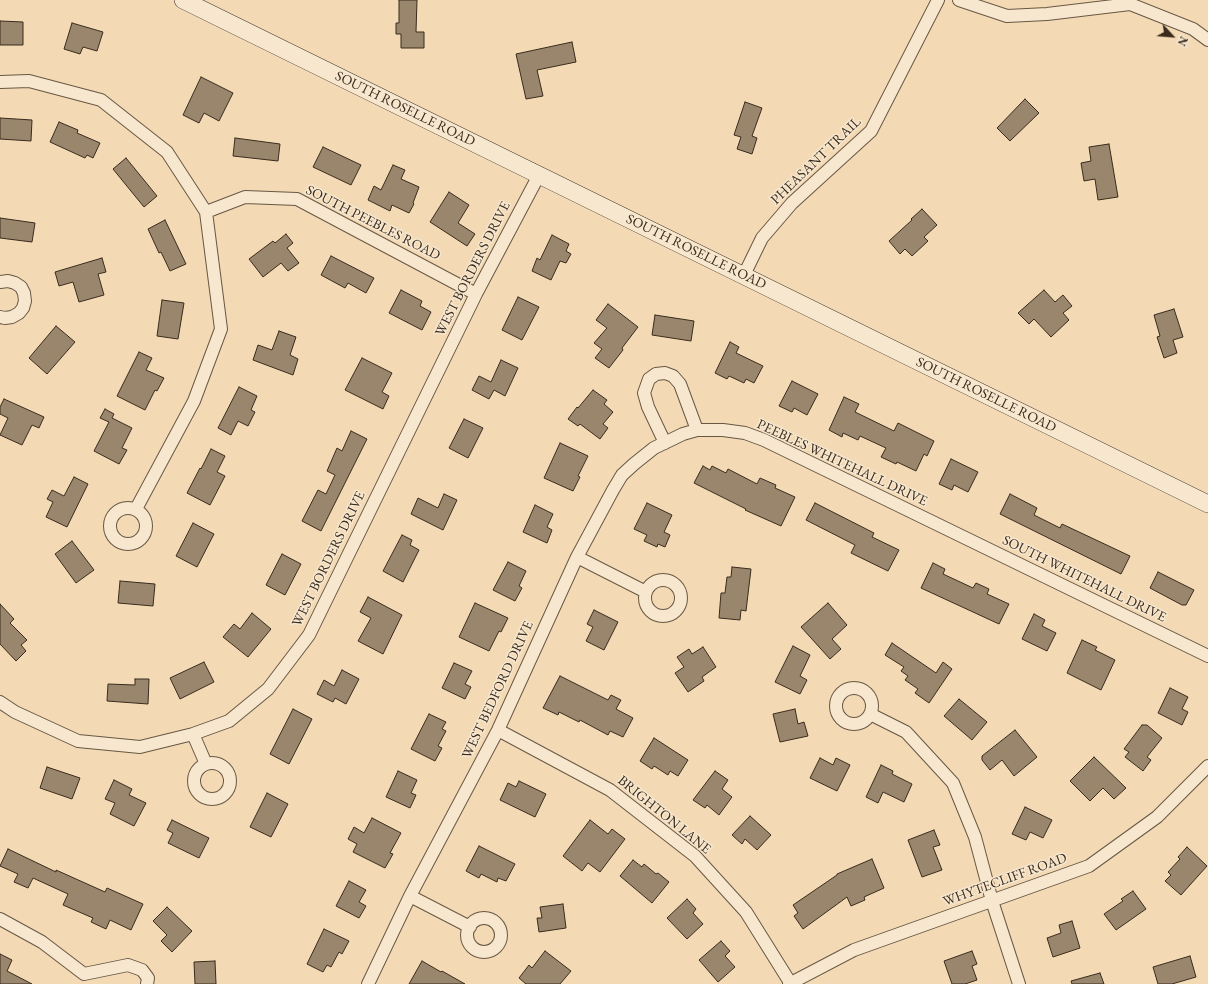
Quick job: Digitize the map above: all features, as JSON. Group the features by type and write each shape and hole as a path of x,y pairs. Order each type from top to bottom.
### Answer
{"main road":[{"name":"SOUTH ROSELLE ROAD","path":"183,0 1208,504"}],"street":[{"name":"PHEASANT TRAIL","path":"744,275 762,238 792,204 871,131 938,0"},
{"path":"959,0 1007,16 1047,14 1130,4 1193,29 1208,40"},
{"path":"0,82 29,81 101,100 167,152 206,212 221,329 194,401 136,509"},
{"name":"WEST BORDERS DRIVE","path":"0,702 15,712 78,741 140,747 193,734 229,721 268,689 309,635 476,294 539,175"},
{"name":"SOUTH PEEBLES ROAD","path":"206,212 245,197 297,199 476,294"},
{"path":"0,282 8,281 21,287 24,293 25,301 23,308 12,317 0,317"},
{"path":"665,443 648,407 644,393 649,379 656,374 665,373 673,376 680,384 697,430"},
{"name":"PEEBLES WHITEHALL DRIVE","path":"684,434 697,430 723,430 745,433 764,440 947,530"},
{"name":"WEST BEDFORD DRIVE","path":"368,984 410,896 498,730 577,557 613,490 622,475 654,448 684,434"},
{"name":"SOUTH WHITEHALL DRIVE","path":"947,530 1208,656"},
{"path":"577,557 646,592"},
{"path":"870,714 906,732 953,783 975,837 992,901 1019,984"},
{"name":"BRIGHTON LANE","path":"498,730 610,790 695,856 746,912 790,984"},
{"path":"193,734 206,764"},
{"name":"WHYTECLIFF ROAD","path":"790,984 854,950 1089,866 1157,817 1208,766"},
{"path":"410,896 470,927"},
{"path":"0,919 42,942 86,979 128,965 142,970 148,978 147,984"}],"building":[{"path":"399,0 417,0 416,32 424,32 424,48 401,48 401,34 396,34 396,23 399,23"},
{"path":"0,21 23,22 23,45 0,45"},
{"path":"72,23 103,32 97,51 83,47 80,54 64,49"},
{"path":"572,42 576,62 537,70 543,96 526,99 516,54"},
{"path":"201,77 233,93 219,121 204,113 199,123 183,115"},
{"path":"1025,99 1039,113 1010,141 997,128"},
{"path":"745,102 762,108 752,136 757,138 752,154 737,149 741,137 734,135"},
{"path":"0,118 32,120 31,141 0,139"},
{"path":"59,122 78,130 77,133 100,143 93,158 87,155 85,158 50,142"},
{"path":"235,138 280,144 278,161 233,156"},
{"path":"1109,144 1118,197 1098,200 1095,179 1084,181 1081,163 1091,161 1089,147"},
{"path":"323,147 361,165 351,185 313,167"},
{"path":"126,158 157,196 144,207 113,169"},
{"path":"393,165 405,170 401,179 419,187 413,203 414,204 409,213 392,205 390,211 368,200 374,186 381,190"},
{"path":"449,192 469,205 458,223 475,234 467,246 430,222"},
{"path":"922,209 937,225 924,237 928,241 912,256 905,249 900,254 889,241"},
{"path":"0,218 35,223 32,242 0,238"},
{"path":"165,220 186,264 170,271 161,252 159,253 148,229"},
{"path":"286,234 293,243 287,248 299,263 288,271 281,263 263,277 249,259 273,241 275,243"},
{"path":"552,235 569,244 566,251 571,254 566,263 560,261 551,280 532,271 537,258 540,260"},
{"path":"331,256 374,278 366,293 348,283 345,288 321,275"},
{"path":"102,258 106,272 98,274 104,295 79,302 73,282 59,286 55,272"},
{"path":"401,290 422,301 420,306 431,312 422,330 389,313"},
{"path":"1044,290 1055,302 1063,295 1072,306 1063,313 1069,320 1051,337 1034,319 1029,324 1018,313"},
{"path":"518,297 539,307 522,340 502,330"},
{"path":"162,300 184,303 178,339 157,336"},
{"path":"608,304 638,327 609,368 595,358 602,349 594,343 607,328 596,320"},
{"path":"1174,309 1183,337 1173,340 1177,353 1164,358 1157,337 1160,336 1154,315"},
{"path":"655,315 694,321 691,341 652,335"},
{"path":"56,326 75,342 47,374 29,358"},
{"path":"279,331 296,337 290,355 298,359 293,375 253,360 258,345 272,350"},
{"path":"730,342 739,347 736,353 763,366 754,383 746,379 744,383 729,376 727,379 715,373"},
{"path":"139,352 152,358 146,370 164,378 157,391 155,390 145,410 117,396"},
{"path":"362,358 392,373 382,392 389,396 383,409 345,390"},
{"path":"501,360 518,368 505,396 494,390 489,399 472,390 479,376 491,382"},
{"path":"792,381 818,394 807,415 794,408 792,412 779,406"},
{"path":"239,387 257,396 251,410 255,412 248,426 238,421 231,435 218,428"},
{"path":"593,390 607,400 604,404 613,412 603,424 608,428 600,439 580,424 578,426 568,419"},
{"path":"844,397 859,404 855,412 894,431 898,423 934,441 927,456 924,454 916,471 897,462 896,464 881,457 886,448 860,436 858,440 843,433 842,437 829,430"},
{"path":"4,399 44,417 39,428 32,425 22,445 0,435 8,418 0,414 0,407"},
{"path":"105,409 114,414 112,418 132,428 122,448 127,450 119,464 94,451 109,422 100,418"},
{"path":"464,419 483,428 468,458 449,448"},
{"path":"351,431 367,439 321,531 302,521 318,490 326,494 335,475 327,471 337,448 342,451"},
{"path":"560,443 588,456 578,476 580,477 573,491 544,478"},
{"path":"211,449 225,456 217,472 225,476 210,505 187,493"},
{"path":"951,459 978,472 968,492 954,485 952,490 939,484"},
{"path":"703,466 710,470 712,466 726,473 728,469 757,484 760,478 776,485 775,488 795,497 781,526 745,510 746,509 694,483"},
{"path":"74,477 88,484 67,527 46,517 53,502 47,499 52,490 64,496"},
{"path":"444,494 457,500 443,530 411,514 418,498 438,508"},
{"path":"1010,494 1037,508 1034,515 1060,528 1062,524 1130,556 1121,574 1000,514"},
{"path":"647,503 672,515 664,532 670,535 665,547 658,544 657,547 644,541 647,535 634,529"},
{"path":"815,503 874,533 872,537 899,550 888,571 851,553 855,545 806,520"},
{"path":"535,505 553,514 547,527 552,530 547,543 523,532"},
{"path":"193,523 214,534 197,567 176,556"},
{"path":"402,535 412,540 410,545 419,550 403,582 383,571"},
{"path":"72,541 94,570 76,583 55,554"},
{"path":"282,554 301,564 285,595 266,585"},
{"path":"508,562 526,571 519,586 522,588 515,601 493,590"},
{"path":"933,563 945,569 943,574 973,588 976,583 989,589 987,594 1009,604 999,624 921,588"},
{"path":"732,567 751,569 746,611 741,610 740,620 719,618 721,593 725,593 727,577 731,577"},
{"path":"1158,572 1194,590 1186,605 1182,605 1150,588"},
{"path":"120,581 155,584 153,606 118,603"},
{"path":"368,597 402,615 383,654 358,641 371,618 360,612"},
{"path":"475,603 508,618 501,632 499,631 489,651 459,637"},
{"path":"828,603 847,625 832,639 841,649 830,659 801,627"},
{"path":"0,604 14,619 10,623 27,640 21,645 26,651 16,661 0,644"},
{"path":"594,610 618,622 604,650 586,641 593,627 587,624"},
{"path":"252,613 271,629 248,657 223,637 234,624 240,629"},
{"path":"1034,614 1045,620 1042,626 1056,633 1047,651 1022,639"},
{"path":"1082,640 1097,647 1095,650 1115,660 1101,690 1067,673"},
{"path":"892,643 936,673 943,662 952,669 929,703 915,693 918,689 905,680 908,676 901,671 904,667 885,655"},
{"path":"793,646 810,655 800,676 807,680 800,694 775,682"},
{"path":"703,647 716,667 702,677 704,681 688,692 675,673 684,667 677,657 689,649 692,654"},
{"path":"204,662 214,682 180,699 170,678"},
{"path":"454,663 472,671 465,684 471,687 465,699 442,688"},
{"path":"342,670 359,679 346,704 335,698 333,702 317,694 324,680 334,686"},
{"path":"560,676 608,700 611,695 621,700 616,709 633,718 623,737 610,731 608,735 580,720 579,722 559,712 558,715 543,708"},
{"path":"135,679 149,679 148,704 107,701 108,684 135,685"},
{"path":"1170,688 1188,697 1182,709 1188,712 1182,725 1158,713"},
{"path":"959,699 987,722 972,740 944,716"},
{"path":"293,709 312,719 289,764 270,754"},
{"path":"795,709 798,724 804,722 808,736 780,742 773,714"},
{"path":"429,714 446,722 442,729 446,731 438,746 442,748 435,761 411,749"},
{"path":"1142,725 1147,725 1162,738 1147,757 1151,760 1143,771 1125,757 1129,752 1124,749"},
{"path":"1015,730 1037,757 1014,776 1002,760 990,770 982,760 982,756"},
{"path":"654,738 688,760 678,776 670,771 668,775 654,766 652,769 640,761"},
{"path":"1094,757 1126,788 1114,799 1103,788 1090,801 1070,781"},
{"path":"820,758 833,765 836,758 850,765 837,791 810,778"},
{"path":"881,765 893,771 892,774 912,784 904,802 883,792 878,803 866,797"},
{"path":"47,767 80,778 72,799 40,788"},
{"path":"398,771 417,780 411,793 416,795 410,808 386,797"},
{"path":"715,771 728,780 722,789 732,797 719,815 707,805 705,808 693,800"},
{"path":"114,780 132,789 129,795 146,803 134,826 110,814 115,803 105,799"},
{"path":"519,781 546,794 535,817 500,800 508,783 516,787"},
{"path":"267,793 288,804 271,837 250,827"},
{"path":"1025,807 1052,820 1043,838 1030,832 1026,840 1012,834"},
{"path":"750,816 771,835 757,850 745,839 742,844 732,835"},
{"path":"372,818 401,833 390,853 393,854 385,868 353,852 357,844 348,839 354,827 364,833"},
{"path":"172,820 209,838 199,858 168,843 173,833 167,830"},
{"path":"590,820 608,834 612,829 625,839 600,872 588,863 582,871 563,856"},
{"path":"934,830 940,845 933,847 942,870 922,877 908,840"},
{"path":"479,846 515,864 506,881 498,878 497,882 481,874 479,878 466,871"},
{"path":"1187,847 1207,866 1181,895 1165,881 1171,875 1168,872 1180,859 1178,857"},
{"path":"8,849 56,872 56,870 105,892 107,888 143,904 131,930 110,920 106,929 91,922 93,918 63,905 68,894 33,878 28,888 14,882 18,874 0,866"},
{"path":"872,859 884,888 864,897 865,900 851,906 847,897 803,929 794,916 798,913 793,905 837,874"},
{"path":"633,860 642,867 644,864 669,882 652,903 620,876"},
{"path":"349,881 366,890 359,902 366,906 359,918 336,906"},
{"path":"1133,891 1146,909 1116,930 1104,914 1123,901 1121,899"},
{"path":"687,899 696,909 693,913 703,924 687,939 667,918"},
{"path":"563,904 566,928 539,932 537,918 542,918 540,907"},
{"path":"167,907 192,931 172,952 161,941 167,935 153,921"},
{"path":"1072,921 1080,948 1053,957 1047,938 1061,933 1059,925"},
{"path":"324,929 349,941 342,954 339,952 331,967 327,965 323,972 307,964"},
{"path":"721,941 730,951 725,956 735,967 718,982 699,960"},
{"path":"545,951 571,971 560,984 526,984 519,978 529,965 532,968"},
{"path":"972,951 977,964 972,966 977,980 965,984 952,984 944,961"},
{"path":"0,954 12,960 7,971 32,984 0,984"},
{"path":"1190,956 1196,977 1172,984 1158,984 1153,967"},
{"path":"215,961 216,984 195,984 194,962"},
{"path":"422,961 441,972 442,971 465,984 409,984"},
{"path":"1100,973 1104,984 1072,984 1071,981"}]}
